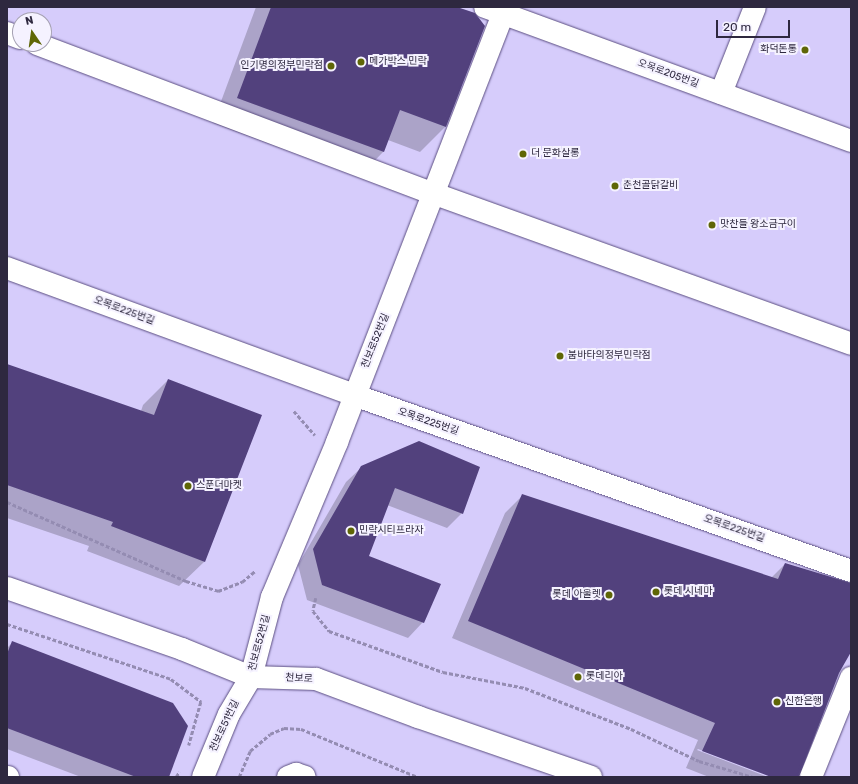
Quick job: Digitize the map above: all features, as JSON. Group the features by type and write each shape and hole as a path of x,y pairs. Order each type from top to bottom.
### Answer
{"street":[{"path":"721,93 755,7"},
{"name":"오목로205번길","path":"498,9 851,141"},
{"name":"천보로52번길","path":"251,677 272,597 435,194 498,9"},
{"path":"52,50 435,194 851,344"},
{"name":"오목로225번길","path":"7,268 354,395 851,571"},
{"name":"천보로","path":"7,588 182,649 251,677 316,679 418,717 591,777"},
{"name":"천보로51번길","path":"203,777 229,714 251,677"},
{"path":"811,777 851,678"},
{"path":"288,777 296,774 305,777"}],"path":[{"path":"294,411 315,435 311,442"},
{"path":"7,502 186,581 218,591 242,582 254,574 257,566"},
{"path":"316,598 314,611 329,631 443,672 524,688 631,729 699,760 753,777"},
{"path":"7,624 171,679 201,702 187,750"},
{"path":"239,777 250,751 270,734 284,728 301,730 418,777"},
{"path":"176,777 179,770"}],"building":[{"name":"메가박스 민락","path":"271,7 457,7 475,13 485,26 446,127 400,110 384,152 237,98"},
{"path":"7,364 154,415 168,379 262,415 205,562 111,526 113,522 7,485"},
{"name":"민락시티프라자","path":"419,441 480,467 463,514 395,488 369,556 441,584 424,623 322,585 313,549 361,466"},
{"path":"522,494 778,579 785,563 851,583 851,652 839,673 799,777 771,777 702,751 715,723 468,621"},
{"path":"12,641 173,703 188,726 169,777 136,777 7,728 7,654"}],"place":[{"name":"화덕돈통","path":"805,50"},
{"name":"메가박스 민락","path":"361,62"},
{"name":"인기명의정부민락점","path":"331,66"},
{"name":"더 문화살롱","path":"523,154"},
{"name":"춘천골닭갈비","path":"615,186"},
{"name":"맛찬들 왕소금구이","path":"712,225"},
{"name":"붐바타의정부민락점","path":"560,356"},
{"name":"스푼더마켓","path":"188,486"},
{"name":"민락시티프라자","path":"351,531"},
{"name":"롯데 시네마","path":"656,592"},
{"name":"롯데 아울렛","path":"609,595"},
{"name":"롯데리아","path":"578,677"},
{"name":"신한은행","path":"777,702"}]}
